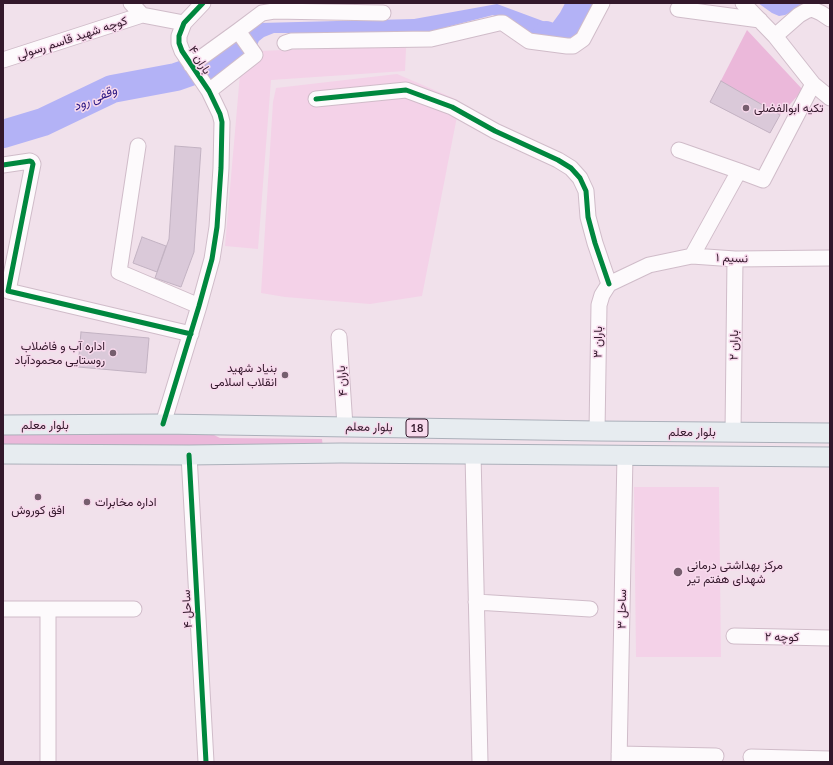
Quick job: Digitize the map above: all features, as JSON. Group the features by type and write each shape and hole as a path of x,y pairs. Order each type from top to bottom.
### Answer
{"main road":[{"name":"بلوار معلم","path":"3,425 163,424 830,433"},
{"path":"341,453 343,426"},
{"name":"بلوار معلم","path":"3,454 189,455 341,453 830,457"}],"street":[{"path":"131,3 142,15 184,23 203,3"},
{"path":"285,43 291,41 431,38 499,23 503,24 529,41 573,46 584,40 602,3"},
{"path":"743,3 775,36 812,84 829,96"},
{"path":"678,9 760,20"},
{"path":"775,36 798,15 812,9 830,19"},
{"path":"191,65 262,13 274,11 384,13"},
{"name":"کوچه شهید قاسم رسولی","path":"3,60 142,15"},
{"name":"باران ۴","path":"163,424 212,259 216,233 221,168 222,122 217,107 182,51 179,36 184,23"},
{"path":"206,88 256,56 238,32"},
{"path":"679,150 763,180 812,84"},
{"path":"316,99 406,90 452,107 495,131 558,160 571,168 580,178 586,190 588,217 609,284"},
{"path":"138,146 119,272 199,306"},
{"path":"3,165 30,161 33,164 8,291 190,334"},
{"path":"692,256 739,171"},
{"name":"نسیم ۱","path":"609,284 649,265 692,256 735,259 830,258"},
{"name":"باران ۲","path":"733,432 735,259"},
{"name":"باران ۳","path":"597,431 599,305 602,295 609,284"},
{"name":"باران ۴","path":"339,336 343,426"},
{"path":"473,454 480,762"},
{"name":"ساحل ۴","path":"189,455 206,762"},
{"name":"ساحل ۳","path":"619,758 625,455"},
{"path":"476,602 590,608"},
{"path":"3,609 134,609"},
{"path":"48,609 48,762"},
{"name":"کوچه ۲","path":"734,636 830,638"},
{"path":"619,758 716,756"},
{"path":"751,757 830,759"}],"shaded area":[{"path":"747,30 803,90 780,115 770,133 710,102"},
{"path":"328,48 406,48 405,71 271,80 258,249 225,246 240,74 260,51"},
{"path":"397,74 460,101 422,296 370,304 285,297 261,293 273,102 276,88"},
{"path":"3,432 210,433 220,438 322,439 323,448 3,449"},
{"name":"مركز بهداشتی درمانی شهدای هفتم تیر","path":"634,487 719,487 721,657 636,657"}],"water":[{"path":"583,3 597,3 581,32 571,41 535,36 493,15 424,33 274,33 264,37 245,52 219,68 210,58 260,23 414,19 497,4 559,27 567,24 579,12"},
{"path":"758,3 811,3 785,15 779,16"}],"building":[{"name":"تکیه ابوالفضلی","path":"721,81 780,115 770,133 710,102"},
{"path":"175,146 201,148 194,252 181,287 155,278 169,239"},
{"path":"142,237 166,246 157,272 133,263"},
{"name":"اداره آب و فاضلاب روستایی محمودآباد","path":"81,332 149,338 146,373 78,367"}],"waterway":[{"path":"546,35 551,37 561,35 572,20 581,3"},
{"name":"وقفی رود","path":"3,134 43,122 112,89 176,77 213,64 245,38"}],"cycle path":[{"path":"163,424 212,259 217,227 222,122 220,114 209,91 182,51 179,43 179,36 184,23 203,3"},
{"path":"316,99 406,90 452,107 495,131 558,160 571,168 580,178 586,191 588,217 609,284"},
{"path":"3,165 30,161 33,164 8,291 191,334"},
{"path":"189,455 206,762"}],"place":[{"name":"تکیه ابوالفضلی","path":"746,108"},
{"name":"اداره آب و فاضلاب روستایی محمودآباد","path":"113,353"},
{"name":"بنیاد شهید انقلاب اسلامی","path":"285,375"},
{"name":"افق کوروش","path":"38,497"},
{"name":"اداره مخابرات","path":"87,502"},
{"name":"مركز بهداشتی درمانی شهدای هفتم تیر","path":"678,572"}]}
